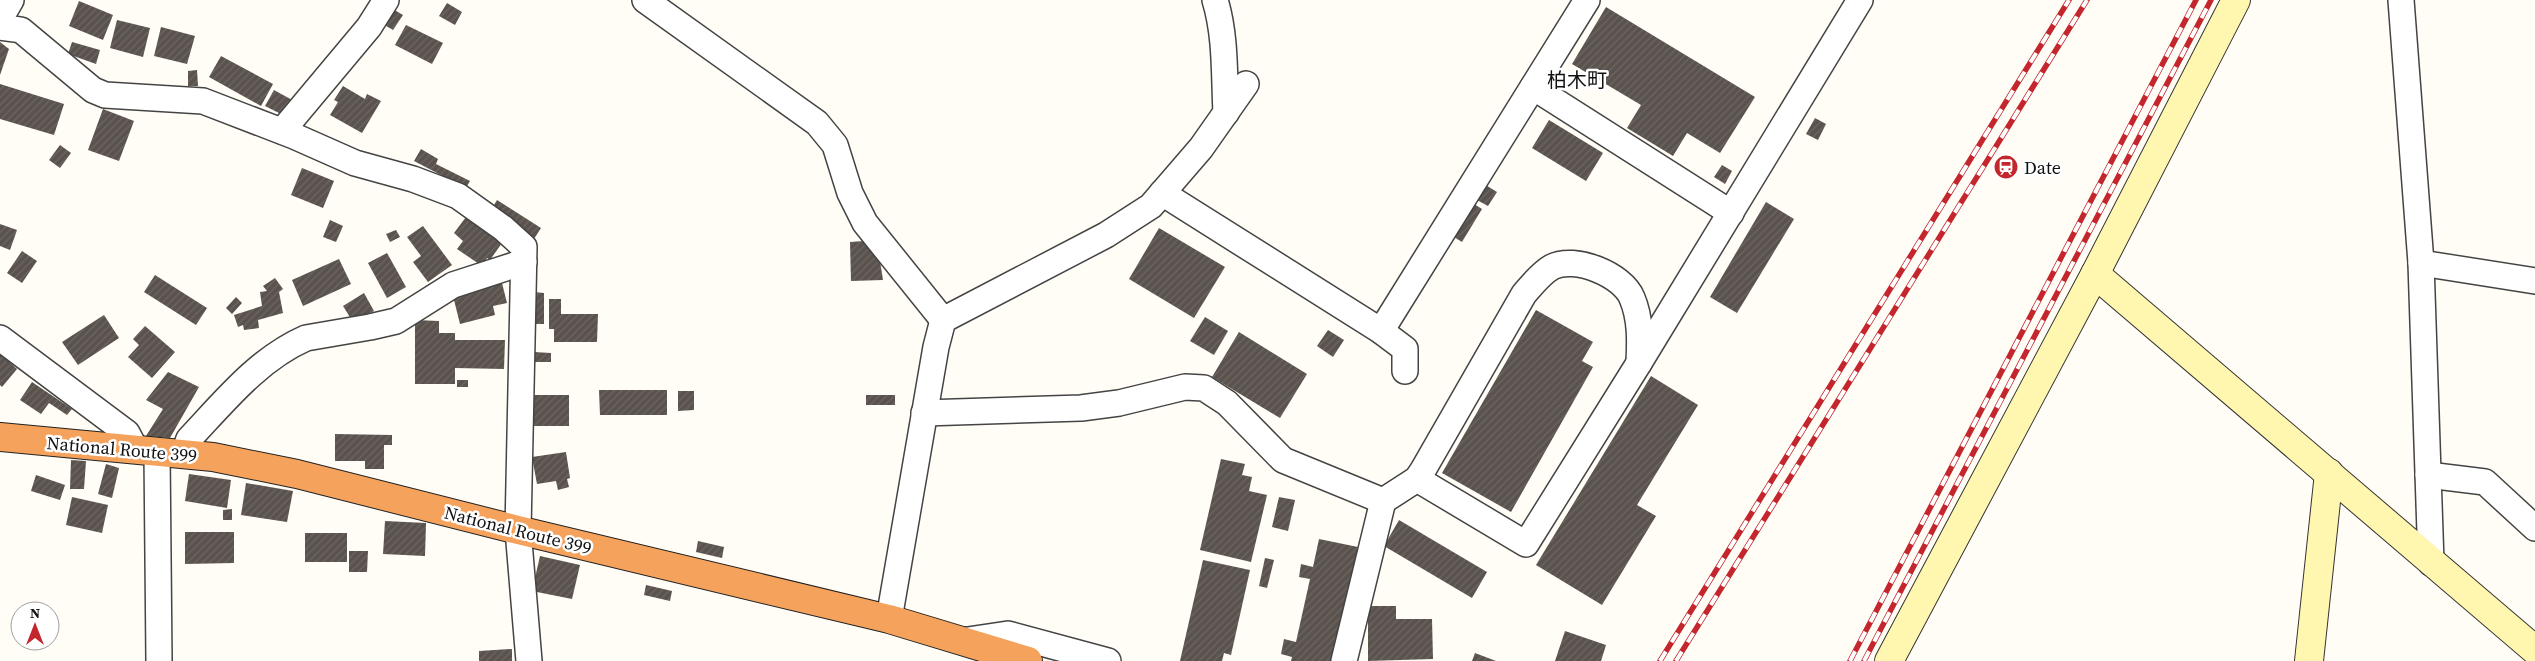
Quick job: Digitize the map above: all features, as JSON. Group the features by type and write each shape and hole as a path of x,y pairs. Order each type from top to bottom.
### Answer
{"highway":[{"name":"National Route 399","path":"0,437 213,457 297,474 518,530 889,619 1028,661"}],"street":[{"path":"0,19 10,0"},
{"path":"282,131 369,27 386,0"},
{"path":"645,0 817,123 835,145 850,193 865,223 943,320"},
{"path":"1215,0 1221,32 1226,113"},
{"path":"1382,331 1587,0"},
{"path":"1417,479 1526,544 1639,363 1860,0"},
{"path":"1889,661 2095,274 2236,0"},
{"path":"2401,0 2420,263 2430,563"},
{"path":"0,27 21,30 85,85 105,95 203,100 282,131 355,163 420,181 458,196 524,247 518,530 529,661"},
{"path":"943,320 1106,235 1151,206 1201,148 1246,84"},
{"path":"1533,87 1731,213"},
{"path":"1162,193 1382,331 1404,349 1404,371"},
{"path":"159,453 188,439 262,364 297,342 306,338 396,321 453,285 524,262"},
{"path":"2420,263 2535,282"},
{"path":"1344,661 1383,501 1417,479 1524,294 1540,276 1553,266 1569,264 1586,266 1614,277 1626,288 1632,298 1638,318 1639,363"},
{"path":"2095,274 2329,473 2430,563 2535,650"},
{"path":"889,619 924,413 943,320"},
{"path":"0,338 127,433 159,453"},
{"path":"924,413 1081,408 1185,387 1204,388 1227,403 1284,460 1383,501"},
{"path":"159,453 159,661"},
{"path":"2309,661 2329,473"},
{"path":"2428,475 2485,482 2535,528"},
{"path":"961,641 1008,634 1108,661"}],"building":[{"path":"79,1 113,15 103,40 69,26"},
{"path":"447,3 462,12 455,25 439,16"},
{"path":"1606,7 1755,97 1720,153 1687,133 1673,156 1627,128 1641,105 1572,64"},
{"path":"391,8 403,15 393,30 381,23"},
{"path":"117,20 150,28 143,57 110,48"},
{"path":"406,25 443,43 432,64 395,45"},
{"path":"161,27 195,36 187,64 154,56"},
{"path":"0,42 9,49 0,75"},
{"path":"72,42 100,50 96,64 68,54"},
{"path":"221,56 273,84 261,106 209,77"},
{"path":"197,70 198,86 188,86 188,71"},
{"path":"0,84 64,104 54,135 0,119"},
{"path":"343,86 365,99 367,94 381,101 362,133 330,115 338,102 334,100"},
{"path":"274,90 294,101 285,116 265,106"},
{"path":"103,109 134,121 119,161 88,150"},
{"path":"1815,118 1826,124 1818,140 1806,134"},
{"path":"1549,120 1603,153 1586,181 1532,148"},
{"path":"60,145 71,153 60,168 49,160"},
{"path":"421,149 438,159 436,164 470,181 466,188 414,161"},
{"path":"1722,165 1732,171 1725,184 1714,177"},
{"path":"302,168 334,181 323,208 291,195"},
{"path":"1484,184 1497,192 1488,206 1475,199"},
{"path":"497,200 541,228 534,239 491,210"},
{"path":"1766,202 1794,219 1737,313 1710,297"},
{"path":"1474,204 1482,209 1462,242 1454,237"},
{"path":"466,217 502,243 490,260 487,258 482,266 457,249 463,241 454,233"},
{"path":"330,220 343,226 336,242 323,237"},
{"path":"0,224 17,230 10,250 0,246"},
{"path":"423,226 452,265 428,282 413,262 421,256 407,237"},
{"path":"1159,228 1225,267 1194,318 1129,279"},
{"path":"396,230 400,237 390,242 386,234"},
{"path":"864,241 880,261 883,280 851,281 850,242"},
{"path":"22,251 37,261 22,283 7,273"},
{"path":"387,253 406,287 387,298 368,263"},
{"path":"339,259 351,284 303,306 292,280"},
{"path":"155,275 207,308 196,325 144,292"},
{"path":"275,278 283,289 279,292 283,313 258,320 259,328 244,330 243,325 238,327 234,315 262,306 260,292 267,291 263,286"},
{"path":"502,283 507,303 493,306 495,315 460,324 453,296"},
{"path":"534,292 544,293 544,324 533,324"},
{"path":"364,293 374,311 353,322 343,306"},
{"path":"236,297 242,303 232,314 226,308"},
{"path":"549,299 561,299 561,314 598,314 597,342 554,342 554,329 549,329"},
{"path":"1536,310 1593,342 1582,361 1593,367 1511,512 1442,473"},
{"path":"104,315 119,338 78,365 62,342"},
{"path":"1205,317 1228,331 1214,355 1190,341"},
{"path":"415,320 439,321 439,333 455,333 455,340 505,340 504,369 455,368 455,384 415,384"},
{"path":"145,326 175,352 152,378 128,357 139,345 133,339"},
{"path":"1328,330 1344,340 1333,357 1317,346"},
{"path":"1239,332 1307,374 1280,418 1212,377"},
{"path":"534,352 551,353 551,362 534,362"},
{"path":"0,353 17,369 2,387 0,385"},
{"path":"168,372 199,387 170,438 146,436 163,409 146,400"},
{"path":"1651,376 1698,405 1637,505 1656,516 1602,605 1536,565"},
{"path":"457,380 468,380 468,387 457,387"},
{"path":"32,382 72,409 67,415 49,403 41,414 20,400"},
{"path":"599,390 667,390 667,415 600,415"},
{"path":"678,391 694,391 694,410 678,411"},
{"path":"534,395 569,395 569,426 534,426"},
{"path":"866,395 895,395 895,405 866,405"},
{"path":"335,434 392,435 392,445 384,445 384,469 365,469 365,461 335,461"},
{"path":"566,452 570,478 567,479 569,487 558,490 556,481 537,484 532,457"},
{"path":"1221,459 1245,464 1242,475 1252,477 1249,491 1267,495 1251,562 1200,550"},
{"path":"71,460 86,461 84,489 70,489"},
{"path":"106,464 119,468 112,498 98,494"},
{"path":"189,474 231,480 227,508 185,501"},
{"path":"36,475 65,485 60,500 31,491"},
{"path":"246,483 293,491 287,522 241,515"},
{"path":"72,497 108,505 102,533 66,525"},
{"path":"1279,497 1295,500 1288,531 1272,527"},
{"path":"232,509 232,520 223,520 223,510"},
{"path":"1399,520 1487,572 1472,598 1384,546"},
{"path":"385,521 426,523 425,556 383,554"},
{"path":"185,532 234,532 234,563 185,564"},
{"path":"305,533 347,533 347,562 305,562"},
{"path":"1319,539 1358,547 1333,661 1291,661 1292,657 1281,654 1284,639 1296,642 1310,579 1299,577 1301,564 1313,567"},
{"path":"698,541 724,547 722,558 696,552"},
{"path":"349,551 368,551 367,572 349,572"},
{"path":"540,556 580,565 572,599 532,591"},
{"path":"1265,558 1274,560 1267,588 1259,586"},
{"path":"1203,560 1250,570 1231,655 1224,653 1222,661 1180,661"},
{"path":"646,585 672,591 670,601 644,595"},
{"path":"1368,606 1396,606 1396,619 1432,619 1433,659 1368,661"},
{"path":"1565,631 1606,645 1601,661 1555,661"},
{"path":"512,649 512,661 479,661 479,651"},
{"path":"1475,653 1496,661 1472,661"}],"railway":[{"path":"1660,661 2069,0"},
{"path":"1676,661 2087,0"},
{"path":"1850,661 2196,0"},
{"path":"1864,661 2211,0"}],"place":[{"name":"Date","path":"2006,167"}],"district":[{"name":"柏木町","path":"1577,80"}]}
